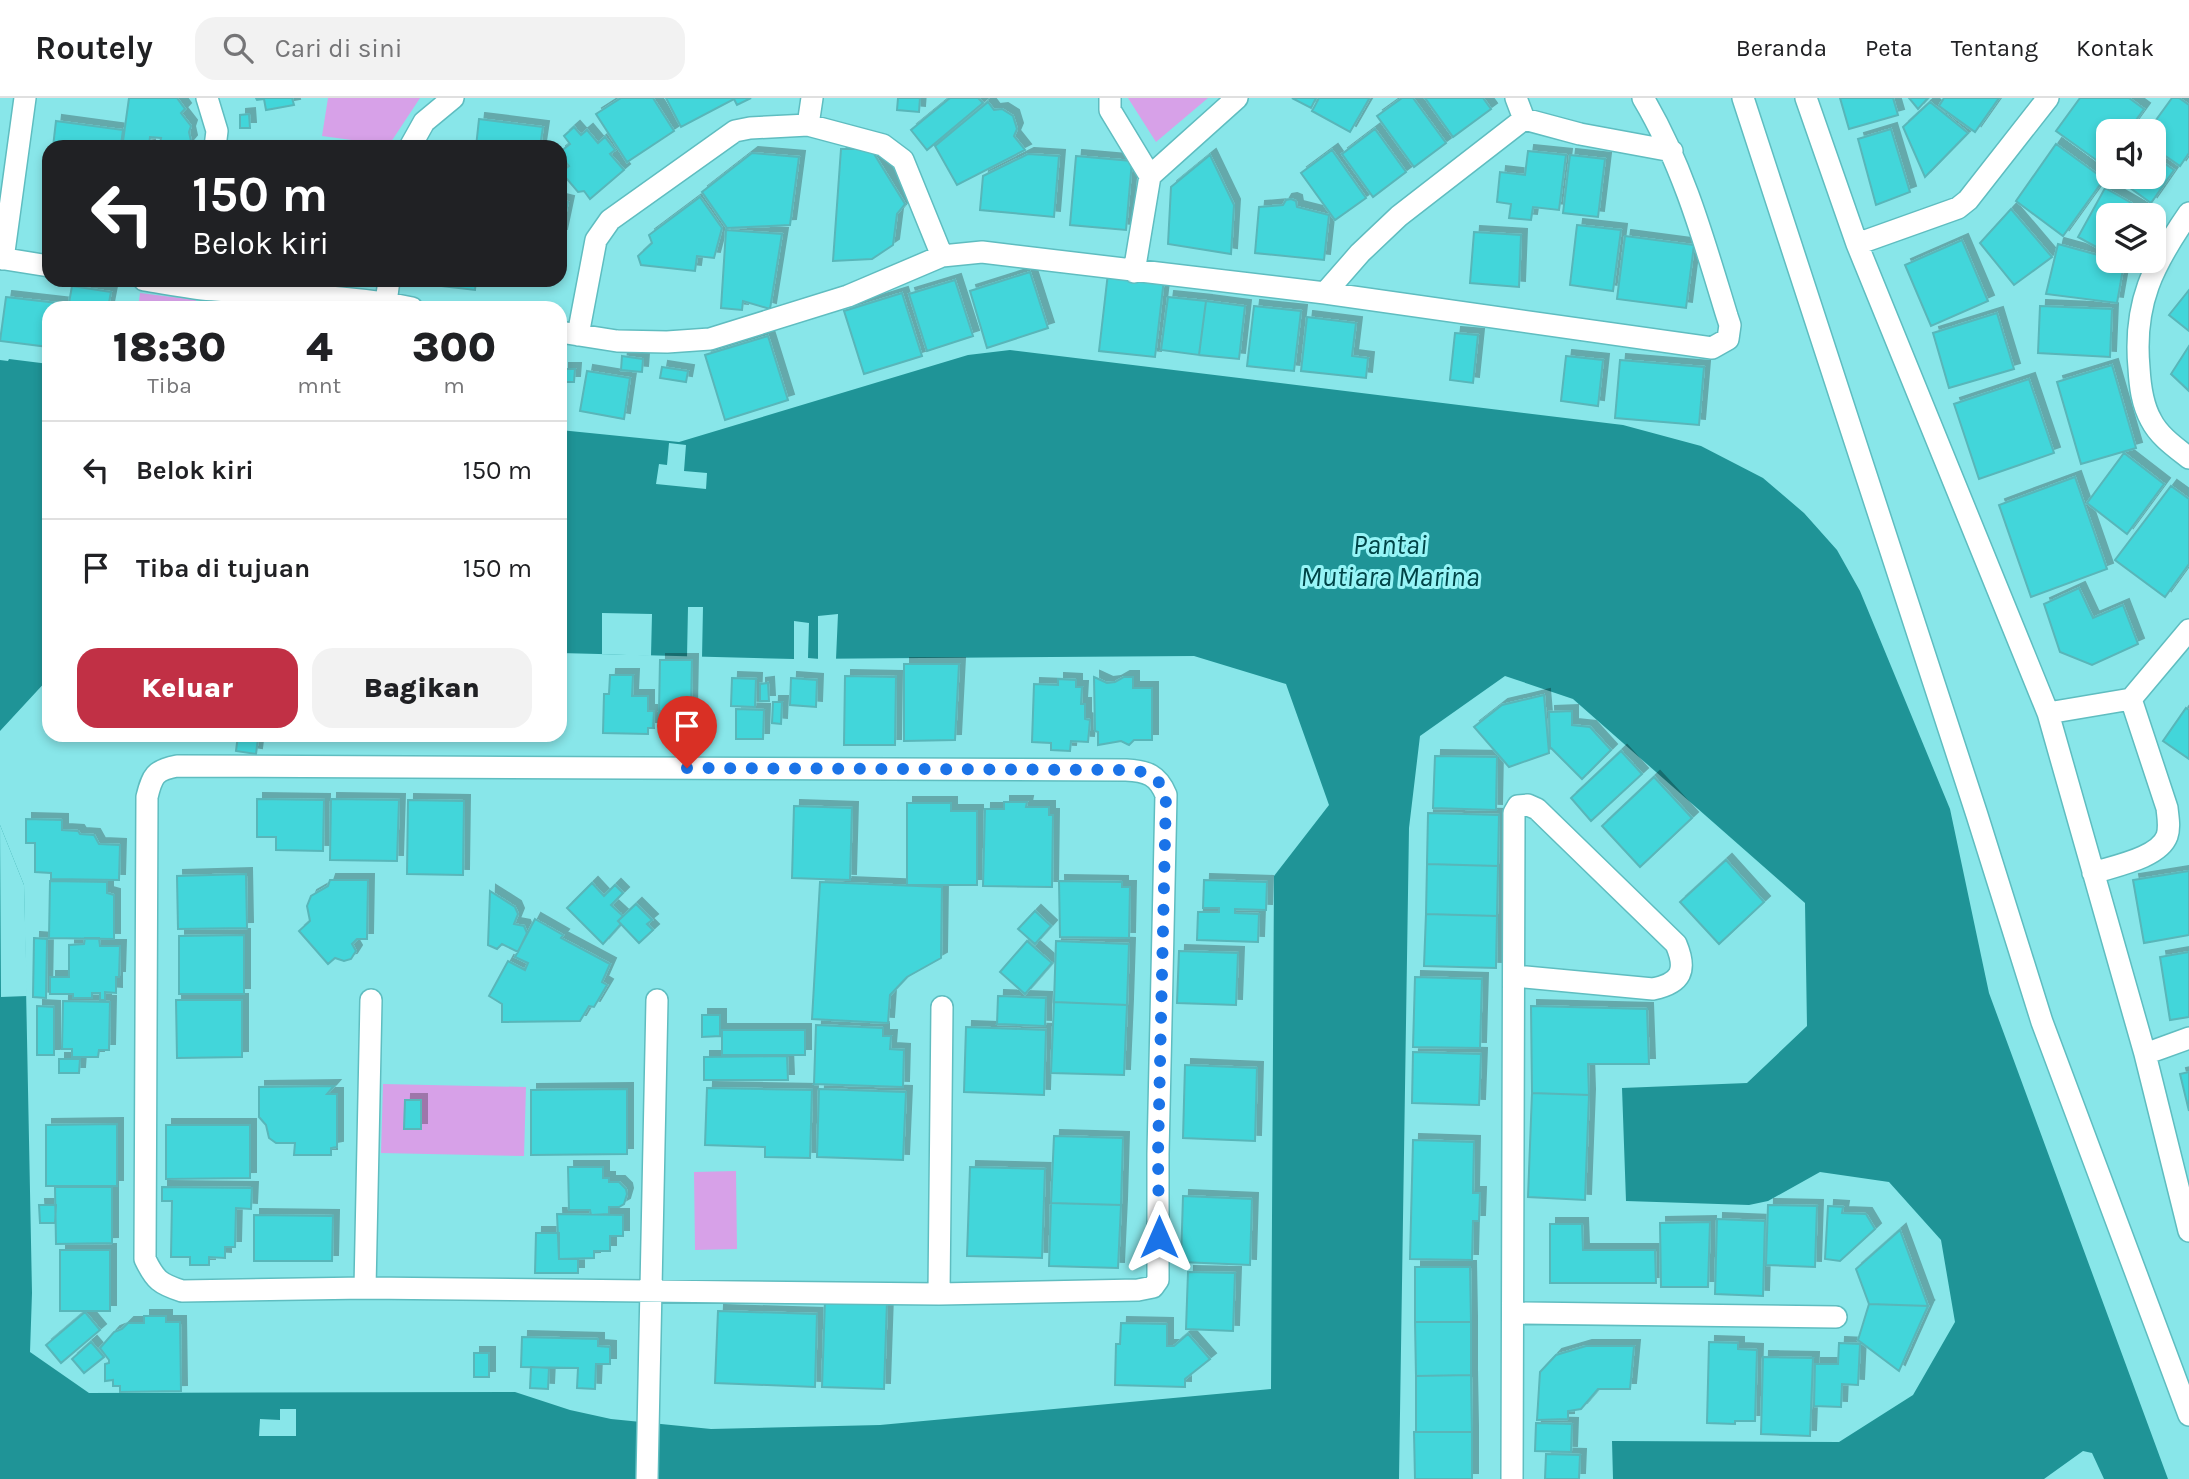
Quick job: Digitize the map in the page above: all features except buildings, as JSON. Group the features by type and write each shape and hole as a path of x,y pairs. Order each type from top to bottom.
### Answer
{"street":[{"path":"24,98 1,258 42,264"},
{"path":"207,98 217,131 216,140"},
{"path":"414,140 424,122 453,98"},
{"path":"808,125 812,98"},
{"path":"1110,98 1110,110 1150,176"},
{"path":"1134,272 1150,176 1237,98"},
{"path":"1516,98 1524,119"},
{"path":"942,256 903,160 883,145 808,125 735,131 610,220 596,240 569,334 617,341 710,339 848,296 942,256 982,252 1325,293 1712,348 1722,345 1728,339 1730,325 1699,223 1672,151 1643,98"},
{"path":"1743,98 2042,1022 2189,1415"},
{"path":"1806,98 1857,244 2048,713 2145,1054 2189,1231"},
{"path":"1857,244 1947,214 1968,200 2048,98"},
{"path":"1524,119 1580,134 1672,151"},
{"path":"1325,293 1360,253 1399,216 1524,119"},
{"path":"2189,213 2165,247 2142,297 2136,345 2141,394 2151,421 2166,440 2189,458"},
{"path":"229,287 366,301"},
{"path":"2048,713 2131,699 2189,630"},
{"path":"2093,873 2149,855 2160,848 2167,838 2167,808 2131,699"},
{"path":"177,766 1143,771 1158,779 1166,795 1158,1280 1153,1287 1138,1290 939,1294 365,1289 182,1291 163,1284 152,1274 145,1259 147,797 151,781 161,769 177,766"},
{"path":"1512,1479 1514,813 1518,806 1528,805 1536,809 1676,944 1682,959 1682,970 1677,979 1664,987 1653,989 1514,976"},
{"path":"647,1479 657,999"},
{"path":"365,1289 371,1000"},
{"path":"939,1294 942,1007"},
{"path":"2145,1054 2189,1038"},
{"path":"1514,1313 1836,1317"}],"shaded area":[{"path":"328,98 420,98 392,140 352,140 322,136"},
{"path":"1128,98 1208,98 1156,142"},
{"path":"140,293 196,300 196,301 139,301"},
{"path":"383,1084 526,1087 524,1156 381,1153"},
{"path":"736,1171 737,1249 695,1250 694,1172"}],"water":[{"name":"Pantai Mutiara Marina","path":"1010,350 1623,425 1701,446 1763,478 1804,513 1837,550 1860,591 1950,809 1989,993 2168,1479 2104,1479 2092,1453 2083,1451 2044,1479 1613,1479 1612,1441 1839,1442 1913,1395 1955,1322 1941,1240 1889,1182 1820,1172 1768,1201 1749,1205 1626,1201 1622,1088 1747,1083 1807,1026 1805,903 1573,699 1505,676 1420,736 1409,828 1399,1479 0,1479 0,825 24,885 32,1293 30,1352 89,1393 515,1392 570,1410 611,1419 711,1429 880,1425 1271,1389 1274,876 1329,805 1286,684 1194,656 794,659 567,653 567,431 679,442 968,355"},
{"path":"0,360 42,363 42,686 0,731"}],"pier":[{"path":"669,443 686,445 684,471 707,473 706,489 656,484 659,464 667,465"},
{"path":"688,607 703,607 702,658 687,657"},
{"path":"602,613 652,614 651,656 602,654"},
{"path":"838,614 836,659 818,659 818,616"},
{"path":"794,621 809,623 808,658 818,659 794,659"},
{"path":"0,825 24,885 27,996 1,997"},
{"path":"280,1409 296,1409 296,1436 259,1436 260,1419 280,1420"}],"route":[{"path":"687,768 1126,770 1143,771 1158,779 1166,795 1158,1154 1159,1237"}]}
